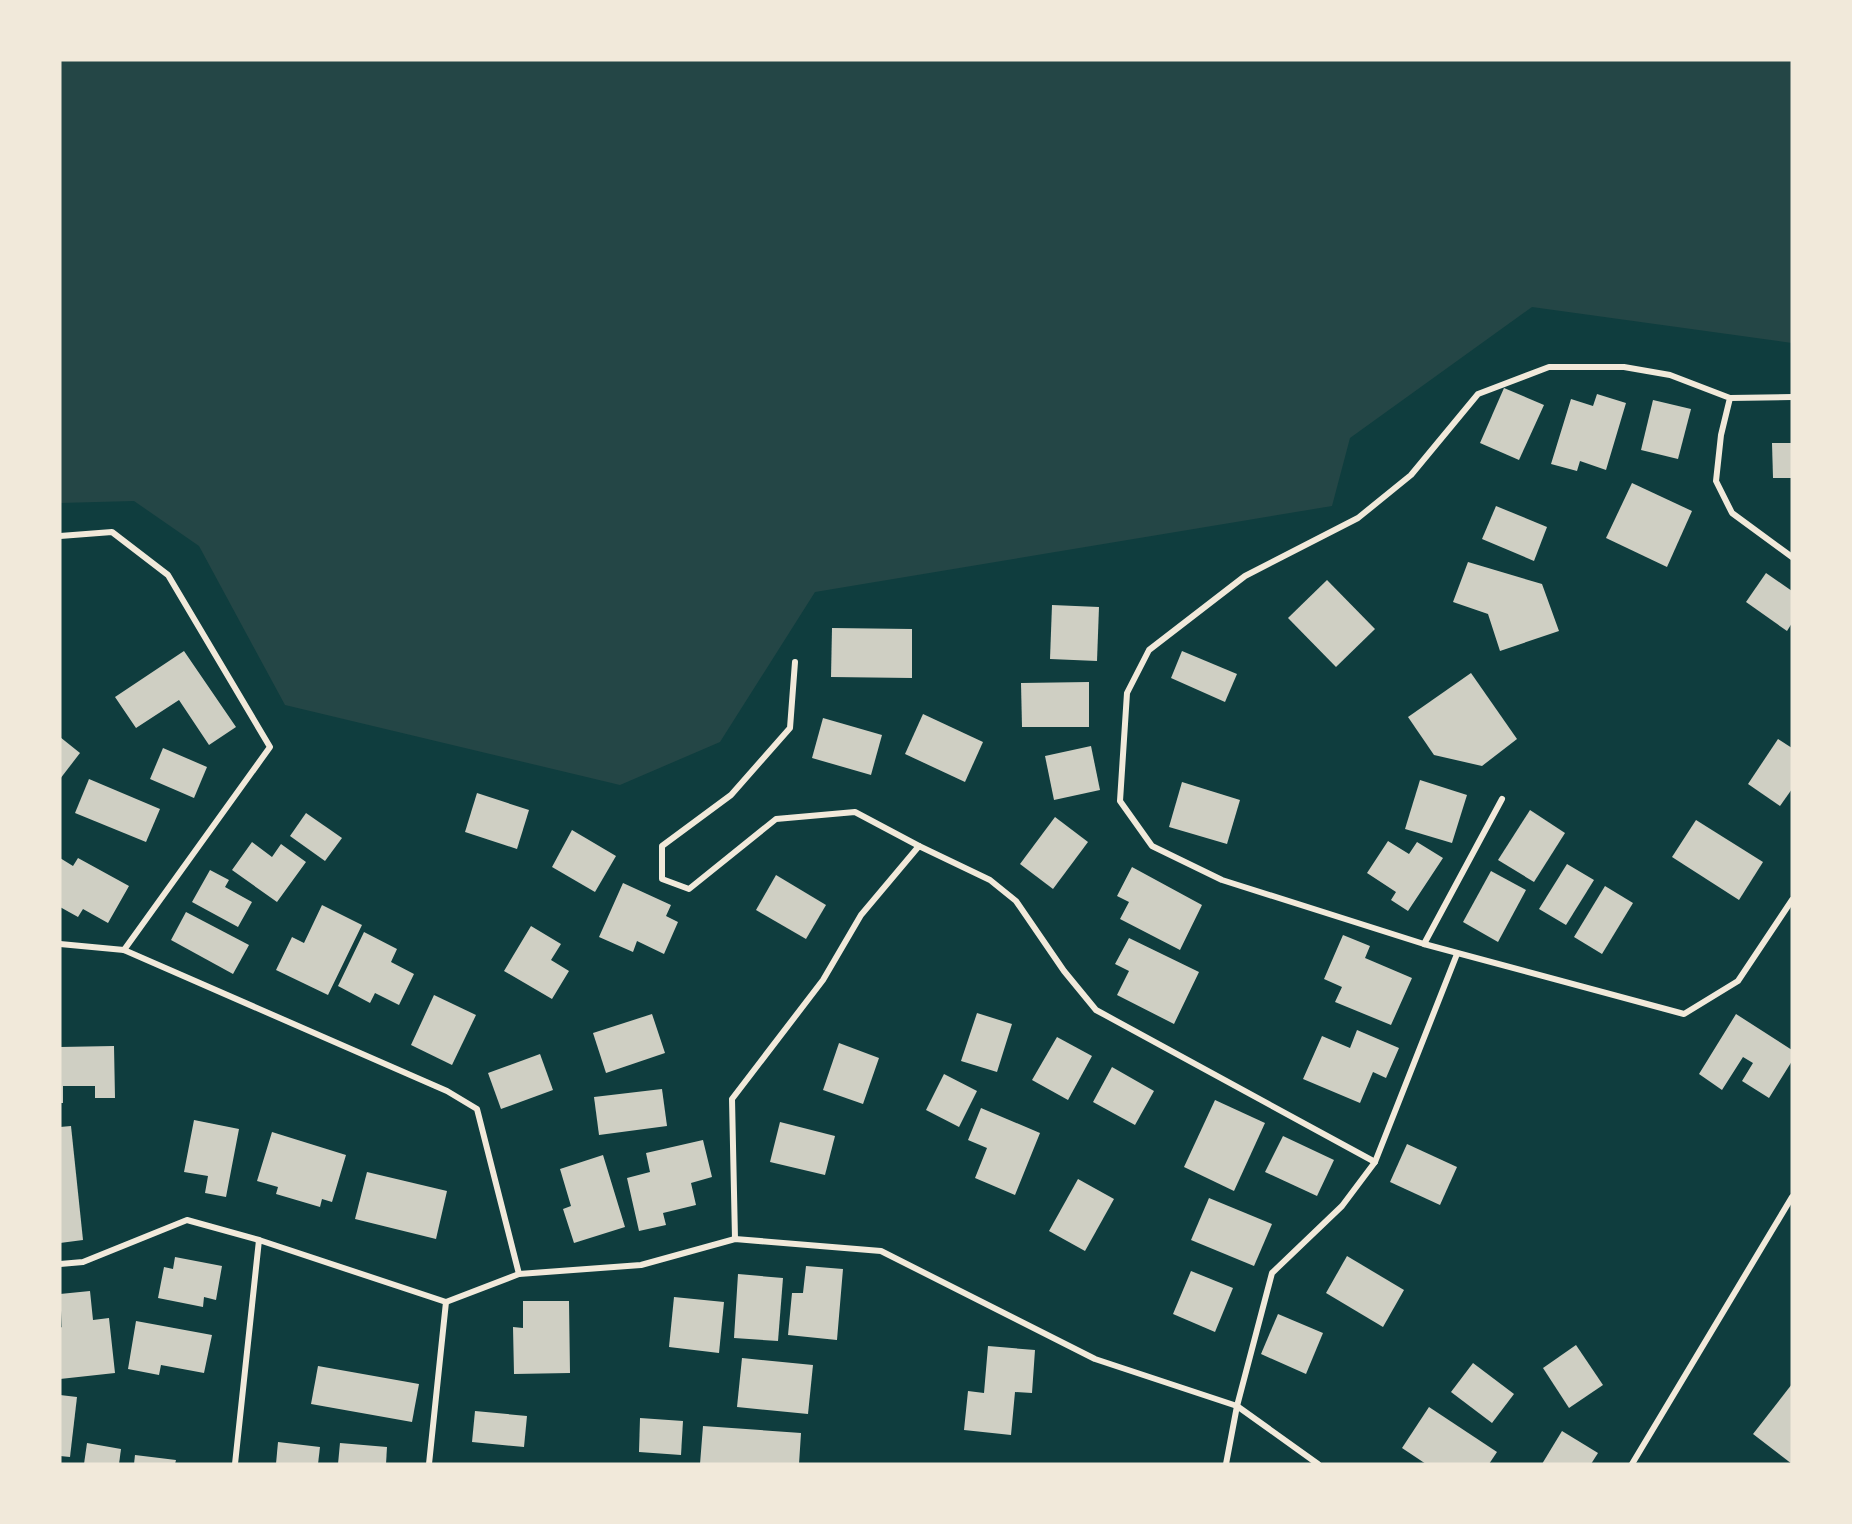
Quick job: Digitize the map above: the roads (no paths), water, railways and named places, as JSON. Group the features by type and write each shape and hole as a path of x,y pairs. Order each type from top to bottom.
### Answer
{"street":[{"path":"1792,397 1730,398 1670,375 1623,368 1549,367 1478,394 1411,475 1358,518 1245,576 1149,650 1127,693 1120,801 1152,846 1222,880 1457,954 1684,1014 1738,981 1792,900"},
{"path":"1730,398 1721,435 1716,481 1732,513 1792,556"},
{"path":"60,536 112,532 168,575 270,747 124,950"},
{"path":"795,662 790,728 731,795 662,846 662,879 689,889 776,819 855,812 990,880 1016,901 1064,970 1096,1010 1375,1162"},
{"path":"1424,944 1502,799"},
{"path":"735,1239 732,1099 823,980 861,915 919,846"},
{"path":"60,944 124,950 447,1091 477,1109 519,1274"},
{"path":"1226,1464 1237,1406 1272,1273 1342,1206 1375,1162 1457,954"},
{"path":"1632,1464 1792,1197"},
{"path":"60,1264 83,1262 187,1220 259,1240 446,1302 519,1274 641,1265 735,1239 881,1251 1095,1359 1237,1406 1318,1464"},
{"path":"235,1464 259,1240"},
{"path":"429,1464 446,1302"}]}
